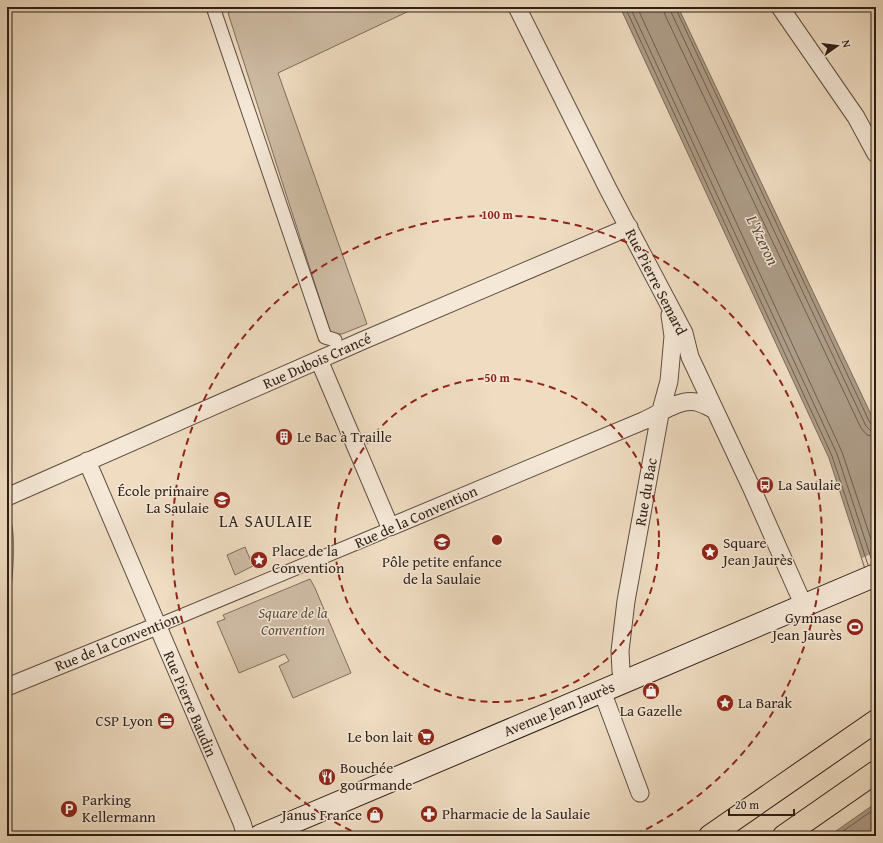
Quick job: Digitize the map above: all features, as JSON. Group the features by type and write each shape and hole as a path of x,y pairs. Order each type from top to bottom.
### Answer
{"highway":[{"path":"710,836 876,721"},
{"path":"784,836 876,772"}],"main road":[{"name":"Avenue Jean Jaurès","path":"260,836 868,579"}],"street":[{"path":"213,7 325,337 335,340"},
{"name":"Rue Pierre Semard","path":"517,7 684,333 690,357 752,489 804,606"},
{"path":"780,7 856,117 876,154"},
{"name":"Rue Dubois Crancé","path":"7,497 319,360 629,227"},
{"name":"Rue du Bac","path":"625,682 621,671 620,651 626,601 660,414 669,381 673,336 669,303"},
{"path":"319,360 390,526"},
{"name":"Rue de la Convention","path":"7,687 383,532 390,526 660,414 685,401 695,402 714,408"},
{"name":"Rue Pierre Baudin","path":"87,462 239,816 246,836"},
{"path":"602,691 640,793"}],"green space":[{"path":"240,7 407,7 409,11 278,73 367,324 342,334 331,334 228,13"},
{"path":"9,516 12,525 14,552 7,623 7,517"},
{"path":"245,547 253,566 235,575 227,555"},
{"name":"Square de la Convention","path":"310,579 351,673 293,698 279,666 289,661 285,654 239,673 217,622 225,619 223,615"}],"water":[{"name":"L'Yzeron","path":"620,7 678,7 876,425 876,596 864,566 829,458"},
{"path":"876,803 876,836 829,836"}],"pier":[{"path":"876,552 876,594 875,594 862,558"}],"place":[{"name":"Le Bac à Traille","path":"284,437"},
{"name":"La Saulaie","path":"765,485"},
{"name":"École primaire La Saulaie","path":"222,500"},
{"name":"Pôle petite enfance de la Saulaie","path":"442,542"},
{"name":"Square Jean Jaurès","path":"710,552"},
{"name":"Place de la Convention","path":"259,560"},
{"name":"Gymnase Jean Jaurès","path":"855,627"},
{"name":"La Gazelle","path":"651,691"},
{"name":"La Barak","path":"725,703"},
{"name":"CSP Lyon","path":"166,721"},
{"name":"Le bon lait","path":"426,737"},
{"name":"Bouchée gourmande","path":"327,777"},
{"name":"Parking Kellermann","path":"69,809"},
{"name":"Pharmacie de la Saulaie","path":"429,814"},
{"name":"Janus France","path":"375,815"}],"district":[{"name":"LA SAULAIE","path":"266,521"}]}
